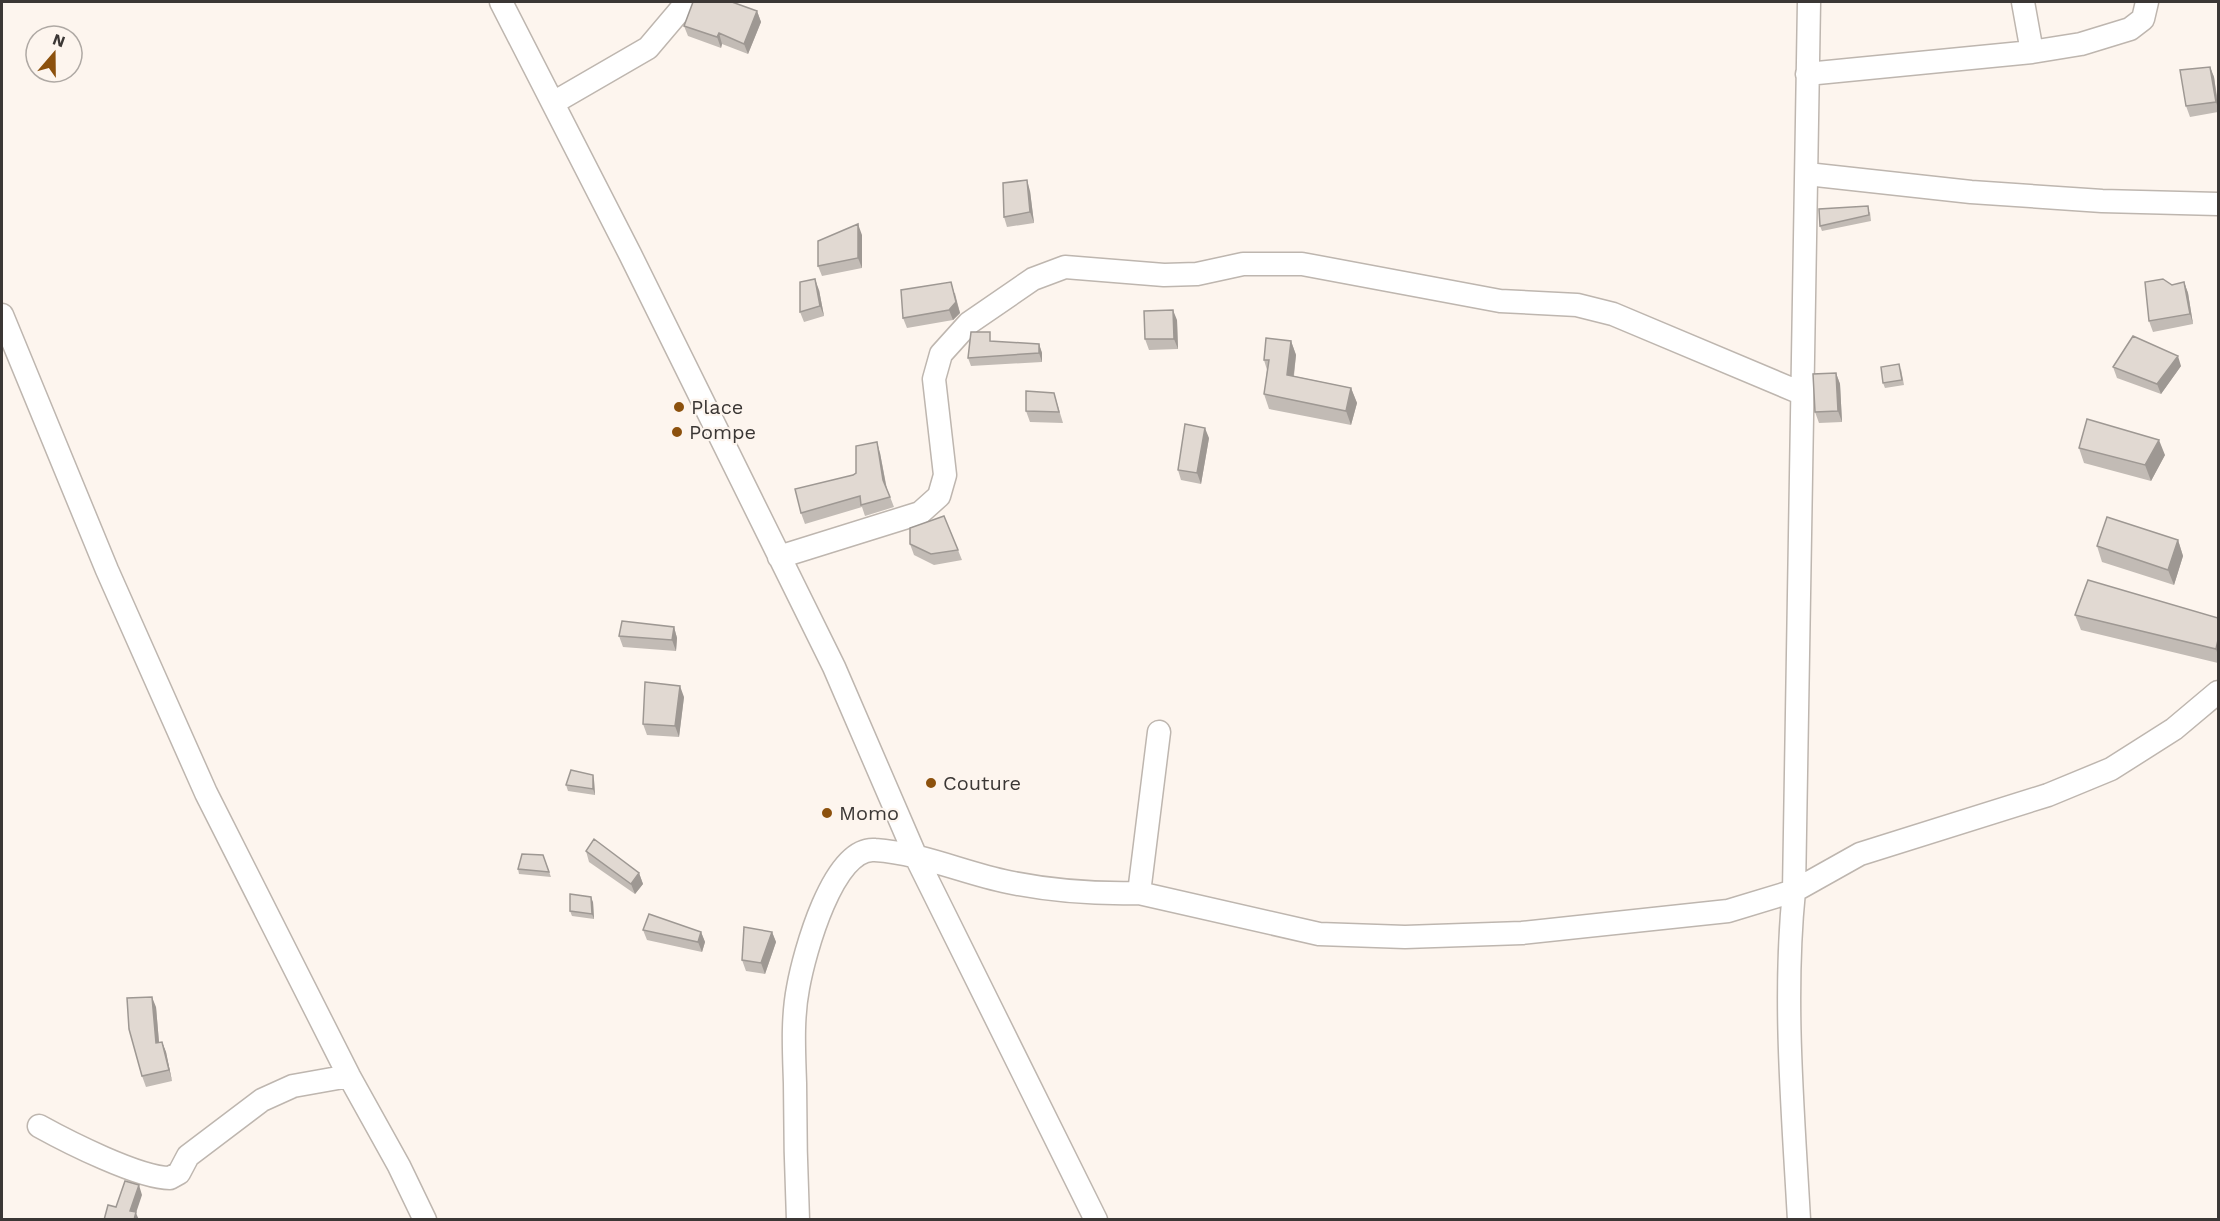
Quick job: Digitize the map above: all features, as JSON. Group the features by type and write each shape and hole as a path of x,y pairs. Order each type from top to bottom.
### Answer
{"street":[{"path":"501,2 834,667 916,857 1096,1220"},
{"path":"553,103 648,48 687,2"},
{"path":"1799,1220 1791,1078 1790,929 1794,891 1809,2"},
{"path":"2023,2 2031,52"},
{"path":"1808,74 2031,52 2081,44 2130,29 2143,19 2147,2"},
{"path":"1807,174 1971,192 2102,201 2218,204"},
{"path":"779,557 920,513 939,496 945,475 933,379 941,354 969,323 1033,279 1065,267 1164,275 1197,274 1243,264 1302,264 1500,301 1577,305 1613,314 1801,393"},
{"path":"2,315 103,560 172,718 250,882 425,1220"},
{"path":"798,1220 794,1032 798,987 822,905 833,881 848,860 859,853 873,849 916,857 1008,882 1096,894 1139,893 1320,934 1405,937 1522,933 1728,911 1794,891 1860,854 2048,795 2111,769 2174,729 2218,692"},
{"path":"1139,893 1159,732"},
{"path":"39,1126 70,1143 135,1169 160,1178 170,1178 179,1173 188,1156 262,1100 293,1086 349,1076"}],"building":[{"path":"693,2 732,2 757,11 744,44 719,33 717,37 684,26"},
{"path":"2210,67 2216,102 2186,106 2180,70"},
{"path":"1027,180 1030,212 1004,217 1003,183"},
{"path":"1868,206 1869,215 1820,226 1819,209"},
{"path":"858,224 858,258 818,266 818,241"},
{"path":"815,279 820,306 800,312 800,282"},
{"path":"2163,279 2172,285 2184,282 2190,314 2149,321 2145,282"},
{"path":"951,282 956,302 949,310 903,318 901,290"},
{"path":"1173,310 1174,339 1145,339 1144,311"},
{"path":"971,332 990,332 990,341 1039,344 1039,353 968,358"},
{"path":"2133,336 2178,356 2157,384 2113,367"},
{"path":"1266,338 1291,341 1287,375 1351,388 1346,411 1264,394 1269,360 1264,360"},
{"path":"1899,364 1902,380 1883,383 1881,367"},
{"path":"1836,373 1838,411 1815,412 1813,374"},
{"path":"1026,391 1054,393 1059,412 1026,411"},
{"path":"2087,419 2159,440 2145,465 2079,448"},
{"path":"1185,424 1205,428 1197,473 1178,470"},
{"path":"877,442 883,480 890,497 861,505 860,496 801,513 795,489 853,475 856,473 856,446"},
{"path":"944,516 958,550 931,554 910,544 910,528"},
{"path":"2107,517 2178,540 2168,570 2097,546"},
{"path":"2088,580 2218,618 2216,649 2075,615"},
{"path":"622,621 674,627 672,640 619,636"},
{"path":"645,682 680,686 675,726 643,724"},
{"path":"571,770 593,775 593,789 566,785"},
{"path":"594,839 639,873 631,884 586,851"},
{"path":"522,854 543,855 549,872 518,869"},
{"path":"570,894 591,897 592,914 570,911"},
{"path":"649,914 701,932 698,942 643,930"},
{"path":"744,927 772,932 761,963 742,960"},
{"path":"152,997 156,1043 162,1042 169,1070 142,1076 129,1029 127,998"},
{"path":"125,1181 139,1185 130,1211 136,1212 134,1220 104,1220 108,1205 116,1207"}],"place":[{"name":"Place","path":"679,407"},
{"name":"Pompe","path":"677,432"},
{"name":"Couture","path":"931,783"},
{"name":"Momo","path":"827,813"}]}
